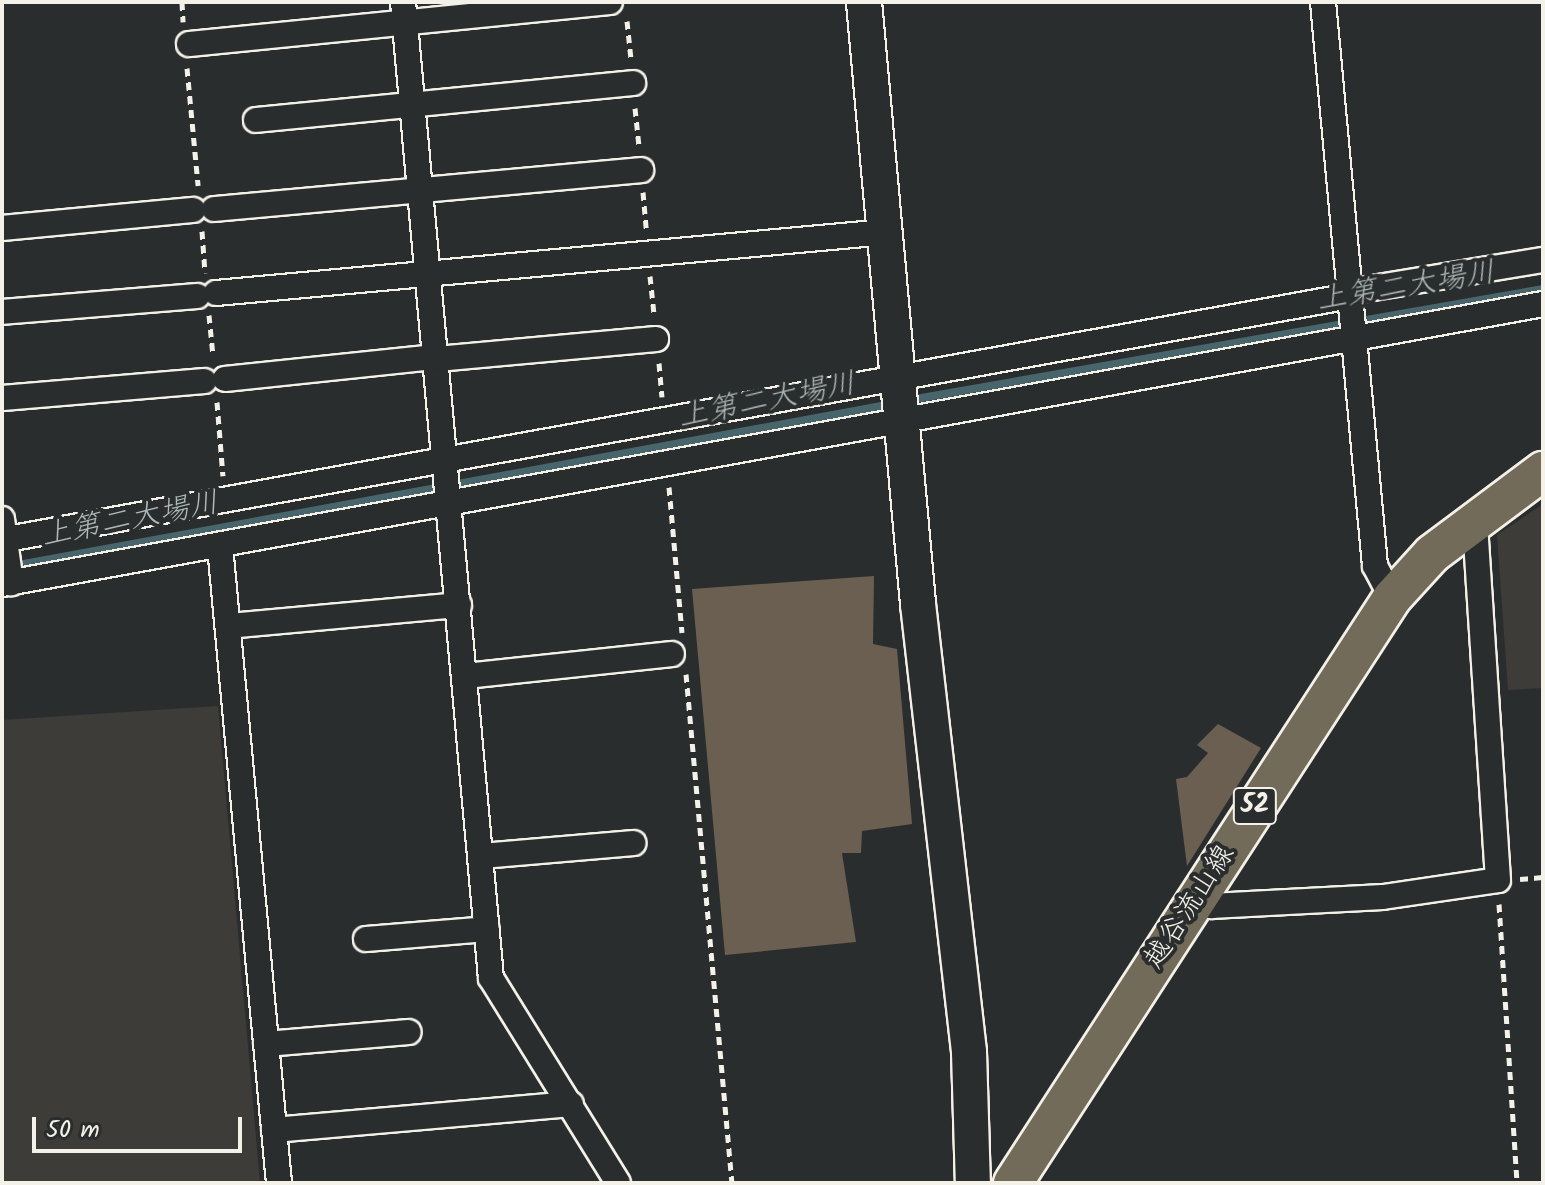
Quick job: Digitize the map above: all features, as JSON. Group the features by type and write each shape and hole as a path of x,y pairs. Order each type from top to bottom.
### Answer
{"main road":[{"name":"越谷流山線","path":"1013,1183 1392,598 1475,520 1543,471"}],"street":[{"path":"864,2 902,422 969,1052 973,1183"},
{"path":"1323,2 1375,566 1392,598"},
{"path":"187,47 404,12 618,9"},
{"path":"404,12 491,978 618,1183"},
{"path":"256,120 414,108 633,83"},
{"path":"2,228 202,207 641,170"},
{"path":"2,312 649,256 886,232"},
{"path":"1543,260 900,376 664,422 445,458 226,501 3,533 6,584 1543,304"},
{"path":"2,398 656,339"},
{"path":"1197,897 1211,906 1383,897 1498,880 1475,520"},
{"path":"220,546 279,1183"},
{"path":"228,626 459,605"},
{"path":"466,676 680,651"},
{"path":"482,856 633,843"},
{"path":"366,939 487,929"},
{"path":"266,1044 408,1032"},
{"path":"274,1130 571,1104"}],"path":[{"path":"182,2 226,501"},
{"path":"618,9 633,83 664,422"},
{"path":"667,466 680,651 732,1183"},
{"path":"1498,880 1517,1183"}],"shaded area":[{"path":"1543,504 1543,688 1508,690 1497,535"},
{"path":"218,706 260,1183 2,1183 2,720"}],"building":[{"path":"874,576 873,644 897,649 912,824 862,831 861,853 842,853 856,942 725,955 692,589"},
{"path":"1218,724 1261,748 1187,866 1176,779 1187,777 1208,753 1197,745"}],"waterway":[{"path":"910,400 1543,289"},
{"name":"上第二大場川","path":"13,566 892,404"}]}
